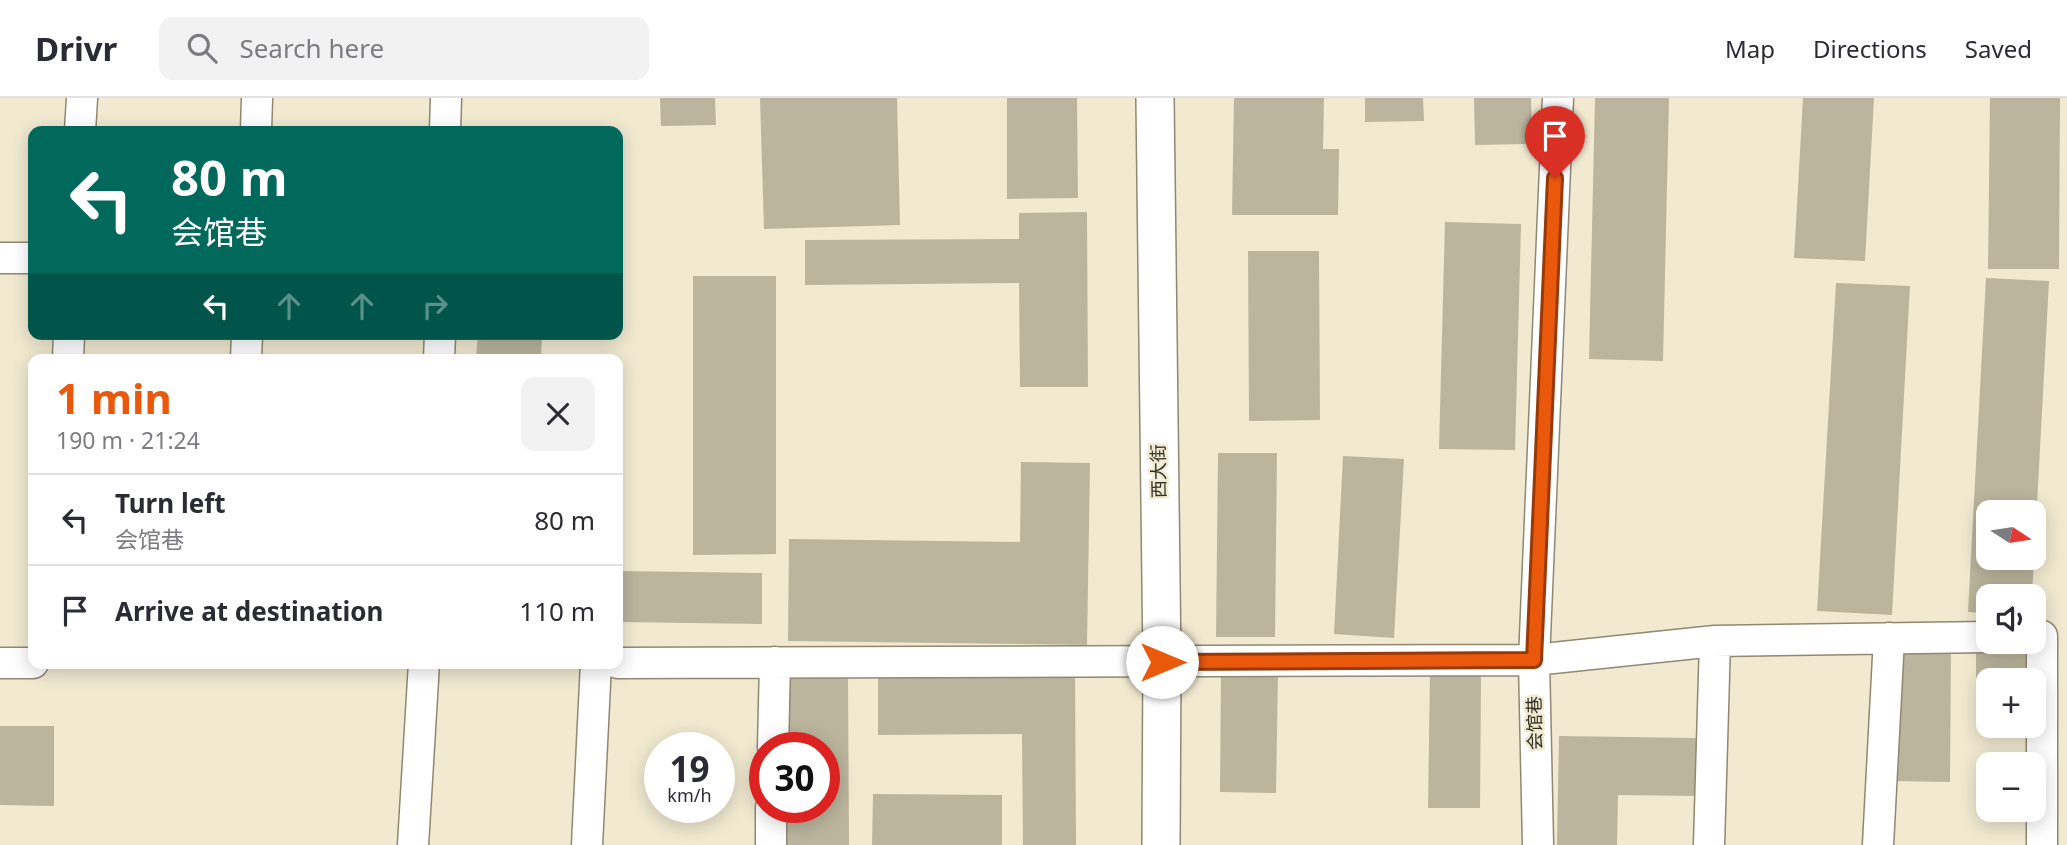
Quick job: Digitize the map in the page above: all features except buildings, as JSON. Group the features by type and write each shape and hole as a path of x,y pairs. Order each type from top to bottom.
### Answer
{"main road":[{"name":"西大街","path":"1155,98 1162,662 1161,845"}],"street":[{"path":"80,126 82,98"},
{"path":"256,126 257,98"},
{"path":"445,126 446,98"},
{"name":"会馆巷","path":"1538,845 1534,660 1558,98"},
{"path":"0,258 28,258"},
{"path":"623,663 1534,660 1715,641 1976,637"},
{"path":"2042,845 2047,637"},
{"path":"1878,845 1889,638"},
{"path":"1709,845 1715,641"},
{"path":"0,663 28,663"},
{"path":"773,732 775,663"},
{"path":"413,845 424,669"},
{"path":"587,845 596,669"},
{"path":"771,823 771,845"}],"route":[{"path":"1162,662 1534,660 1555,178"}]}
